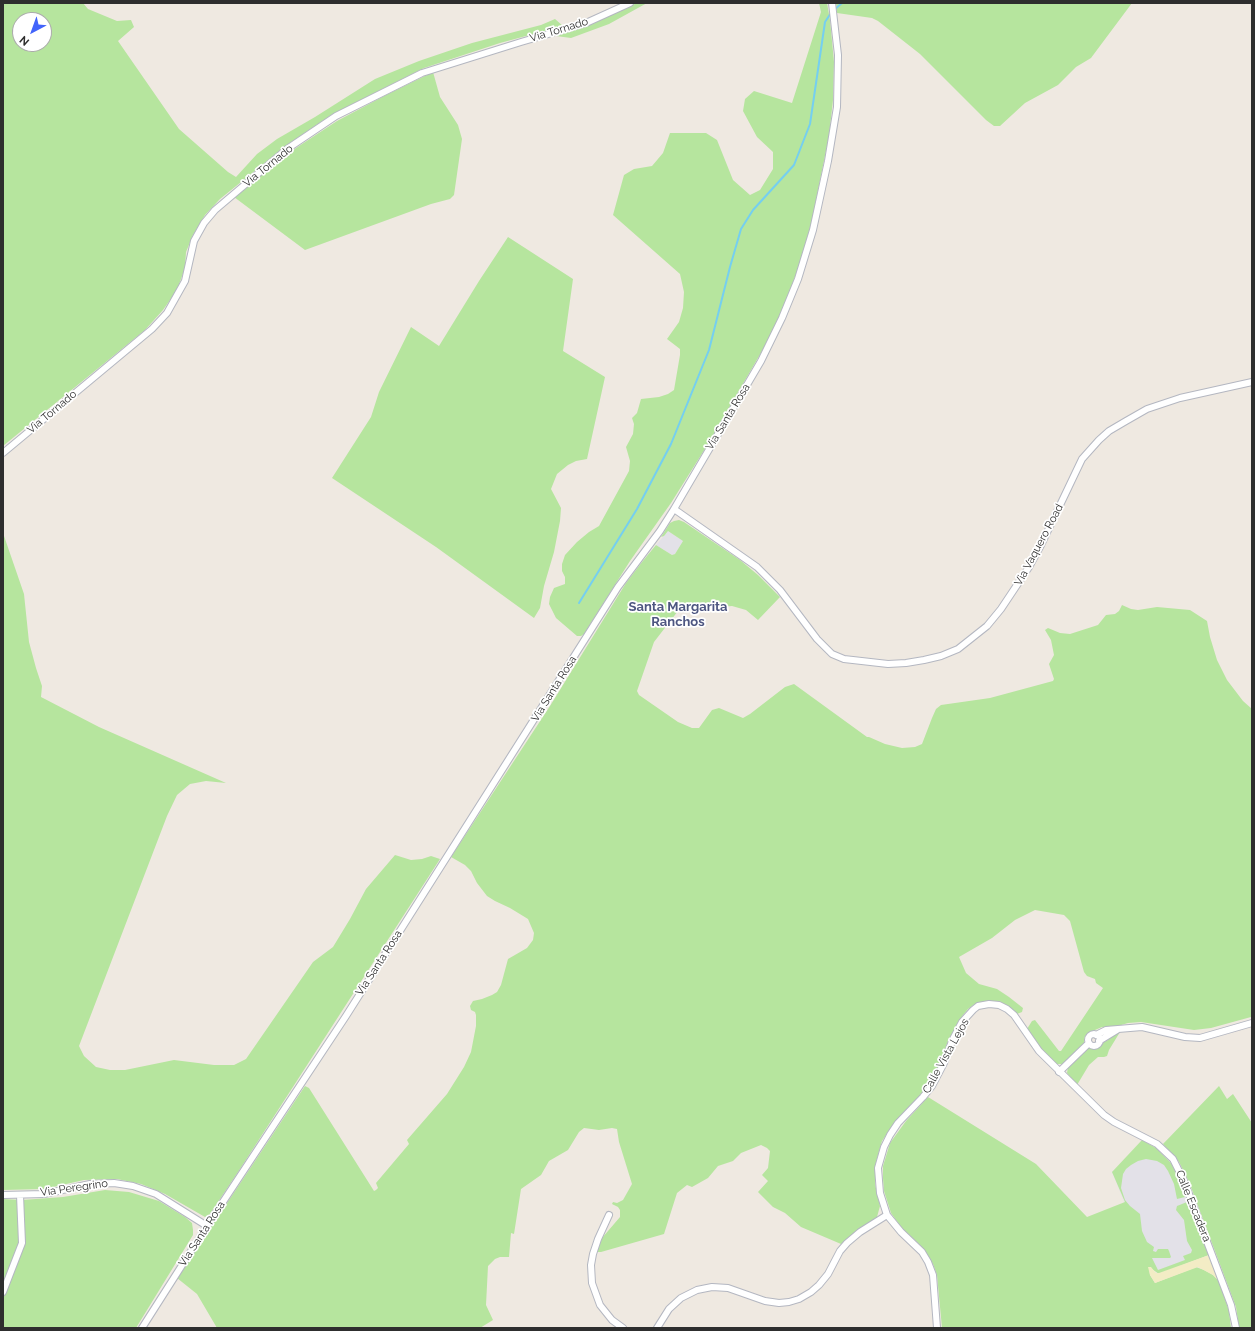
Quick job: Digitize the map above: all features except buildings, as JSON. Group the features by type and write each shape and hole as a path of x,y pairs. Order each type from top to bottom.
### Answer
{"street":[{"name":"Via Tornado","path":"3,453 152,329 167,313 185,282 194,241 204,223 215,210 287,149 336,116 422,73 586,23 630,3"},
{"name":"Via Santa Rosa","path":"142,1328 207,1226 342,1022 618,587 660,531 761,362 782,318 795,286 814,230 828,161 837,107 838,55 832,3"},
{"name":"Via Vaquero Road","path":"674,509 757,567 780,590 817,639 832,654 844,659 888,664 924,660 941,656 958,648 987,626 1001,609 1026,573 1038,551 1082,459 1109,431 1147,409 1180,398 1252,382"},
{"name":"Calle Escadera","path":"989,1004 998,1005 1007,1009 1014,1015 1039,1051 1104,1115 1114,1122 1157,1144 1173,1159 1184,1181 1229,1298 1236,1328"},
{"name":"Calle Vista Lejos","path":"937,1328 933,1275 922,1252 887,1215 880,1193 878,1168 884,1146 898,1123 932,1086 962,1022 978,1006 989,1004"},
{"path":"1059,1072 1089,1043 1089,1036 1093,1034 1096,1035 1106,1030 1142,1027 1185,1037 1200,1038 1252,1023"},
{"path":"1089,1043 1091,1046 1096,1046 1100,1041 1118,1030"},
{"path":"1096,1035 1100,1041"},
{"name":"Via Peregrino","path":"3,1195 44,1194 90,1184 114,1183 133,1186 156,1194 207,1226"},
{"path":"3,1292 22,1243 20,1195"},
{"path":"609,1215 593,1254 591,1265 592,1283 600,1305 612,1320 623,1328"},
{"path":"657,1328 669,1309 681,1298 697,1290 712,1287 728,1288 765,1301 778,1303 799,1299 820,1285 828,1274 840,1251 847,1243 860,1232 887,1215"}],"shaded area":[{"path":"668,531 683,541 675,554 672,555 656,545"},
{"path":"1156,1148 1163,1154 1182,1183 1209,1255 1159,1274 1125,1204 1112,1172"}],"green space":[{"path":"3,3 83,3 88,9 117,21 131,20 134,27 118,41 179,129 228,172 236,177 257,154 277,139 375,79 419,61 472,43 541,25 555,19 563,26 500,43 424,68 331,115 287,145 220,199 205,215 193,235 186,252 185,268 177,290 163,310 145,330 3,446"},
{"path":"637,3 647,3 609,24 571,38 556,36 576,30"},
{"path":"819,3 827,3 830,20 834,62 833,100 829,136 812,220 802,257 787,299 769,339 708,444 671,503 630,561 584,634 577,636 556,618 549,604 554,588 565,584 562,564 565,555 577,542 599,526 629,471 630,461 626,447 633,434 634,424 632,418 637,413 641,399 659,397 674,390 680,355 680,349 667,339 679,322 683,308 684,292 680,274 613,215 624,175 634,169 652,166 663,153 670,133 706,133 717,140 733,180 750,195 760,190 773,169 773,152 757,137 743,111 745,99 754,91 792,103 821,12"},
{"path":"836,3 1132,3 1091,58 1076,67 1058,85 1025,103 1000,126 994,126 986,120 920,54 878,21 872,18 837,13"},
{"path":"433,72 440,97 458,125 462,139 454,195 450,199 431,204 305,250 234,197 296,148 337,121"},
{"path":"508,237 573,279 563,351 605,377 587,459 576,461 568,465 557,474 551,489 561,508 560,521 540,608 534,618 436,547 332,478 371,417 379,392 411,327 439,346"},
{"path":"679,520 740,560 758,575 780,597 758,620 746,610 732,606 678,611 654,642 637,691 639,695 678,722 692,728 699,728 712,710 719,708 743,718 785,687 794,684 867,737 885,744 902,748 915,747 922,744 936,709 941,705 990,698 1053,681 1054,679 1049,664 1054,655 1051,640 1045,630 1048,628 1060,633 1070,634 1098,625 1106,615 1115,614 1119,611 1122,605 1138,610 1157,607 1190,610 1207,621 1217,660 1227,680 1243,701 1252,709 1251,1017 1211,1028 1194,1030 1141,1022 1128,1023 1111,1028 1102,1027 1088,1033 1085,1036 1084,1043 1064,1063 1056,1064 1044,1052 1027,1029 1032,1021 1035,1020 1059,1051 1061,1051 1103,988 1096,983 1095,979 1087,976 1084,972 1070,921 1064,915 1035,910 1015,920 992,938 959,957 966,973 979,984 997,989 1009,997 1023,1008 1022,1012 1017,1014 999,1002 990,1001 975,1004 963,1015 948,1041 939,1066 933,1077 921,1095 894,1123 882,1141 876,1162 875,1172 875,1184 880,1206 877,1217 841,1244 801,1227 785,1213 773,1207 758,1192 768,1181 762,1175 768,1168 770,1151 761,1145 741,1153 733,1161 718,1166 708,1178 692,1187 687,1185 677,1193 664,1234 597,1252 602,1238 620,1217 620,1210 612,1204 613,1202 617,1203 623,1200 632,1184 619,1142 617,1129 612,1128 599,1130 584,1128 579,1132 568,1150 549,1161 541,1175 521,1189 514,1234 511,1233 509,1257 500,1257 495,1259 488,1266 486,1305 493,1320 480,1328 217,1328 197,1294 177,1278 305,1086 309,1088 374,1191 378,1188 376,1183 409,1144 407,1140 447,1094 464,1067 471,1052 476,1026 476,1015 475,1012 471,1010 470,1006 473,1001 482,999 497,992 501,985 508,959 527,948 533,940 534,933 528,919 487,896 477,883 471,871 465,865 451,857 550,706 626,583 656,545 672,555 675,554 683,541 668,531 661,537 670,523"},
{"path":"3,533 24,594 29,642 42,686 41,697 99,727 226,783 206,781 190,784 177,795 167,816 79,1046 84,1056 96,1067 110,1070 125,1070 174,1060 214,1065 234,1065 246,1059 313,962 333,947 366,889 395,855 411,860 431,856 440,859 240,1169 210,1214 205,1217 165,1194 141,1184 117,1179 84,1180 44,1189 3,1190"},
{"path":"1120,1032 1107,1056 1098,1057 1089,1065 1077,1085 1067,1073 1068,1067 1088,1048 1097,1048 1102,1043"},
{"path":"1219,1086 1227,1099 1233,1094 1252,1123 1252,1328 1239,1328 1236,1307 1189,1182 1179,1162 1163,1144"},
{"path":"928,1097 1036,1164 1087,1217 1125,1202 1112,1172 1142,1140 1156,1148 1173,1165 1186,1195 1185,1197 1177,1199 1174,1184 1164,1165 1157,1161 1146,1159 1138,1161 1126,1169 1123,1174 1121,1188 1125,1200 1140,1214 1142,1231 1147,1242 1154,1247 1153,1251 1156,1252 1158,1249 1168,1249 1171,1257 1152,1258 1158,1270 1185,1260 1183,1256 1191,1253 1192,1250 1187,1241 1184,1220 1176,1210 1177,1206 1187,1202 1190,1204 1209,1255 1159,1274 1149,1267 1150,1275 1155,1283 1196,1267 1213,1275 1219,1281 1229,1311 1231,1328 942,1328 937,1275 933,1264 922,1247 901,1227 891,1213 884,1191 883,1178 883,1166 890,1143 906,1121"},
{"path":"105,1190 129,1192 159,1201 192,1223 193,1235 136,1328 3,1328 3,1199 22,1200 63,1197"}],"sand":[{"path":"1209,1255 1219,1281 1213,1275 1198,1267 1155,1283 1150,1275 1148,1267 1151,1267 1156,1273 1159,1273"}],"waterway":[{"path":"834,10 842,3"},
{"path":"579,603 637,509 671,444 709,350 741,229 753,210 794,165 810,124 825,22 831,13"}],"district":[{"name":"Santa Margarita Ranchos","path":"678,614"}]}
